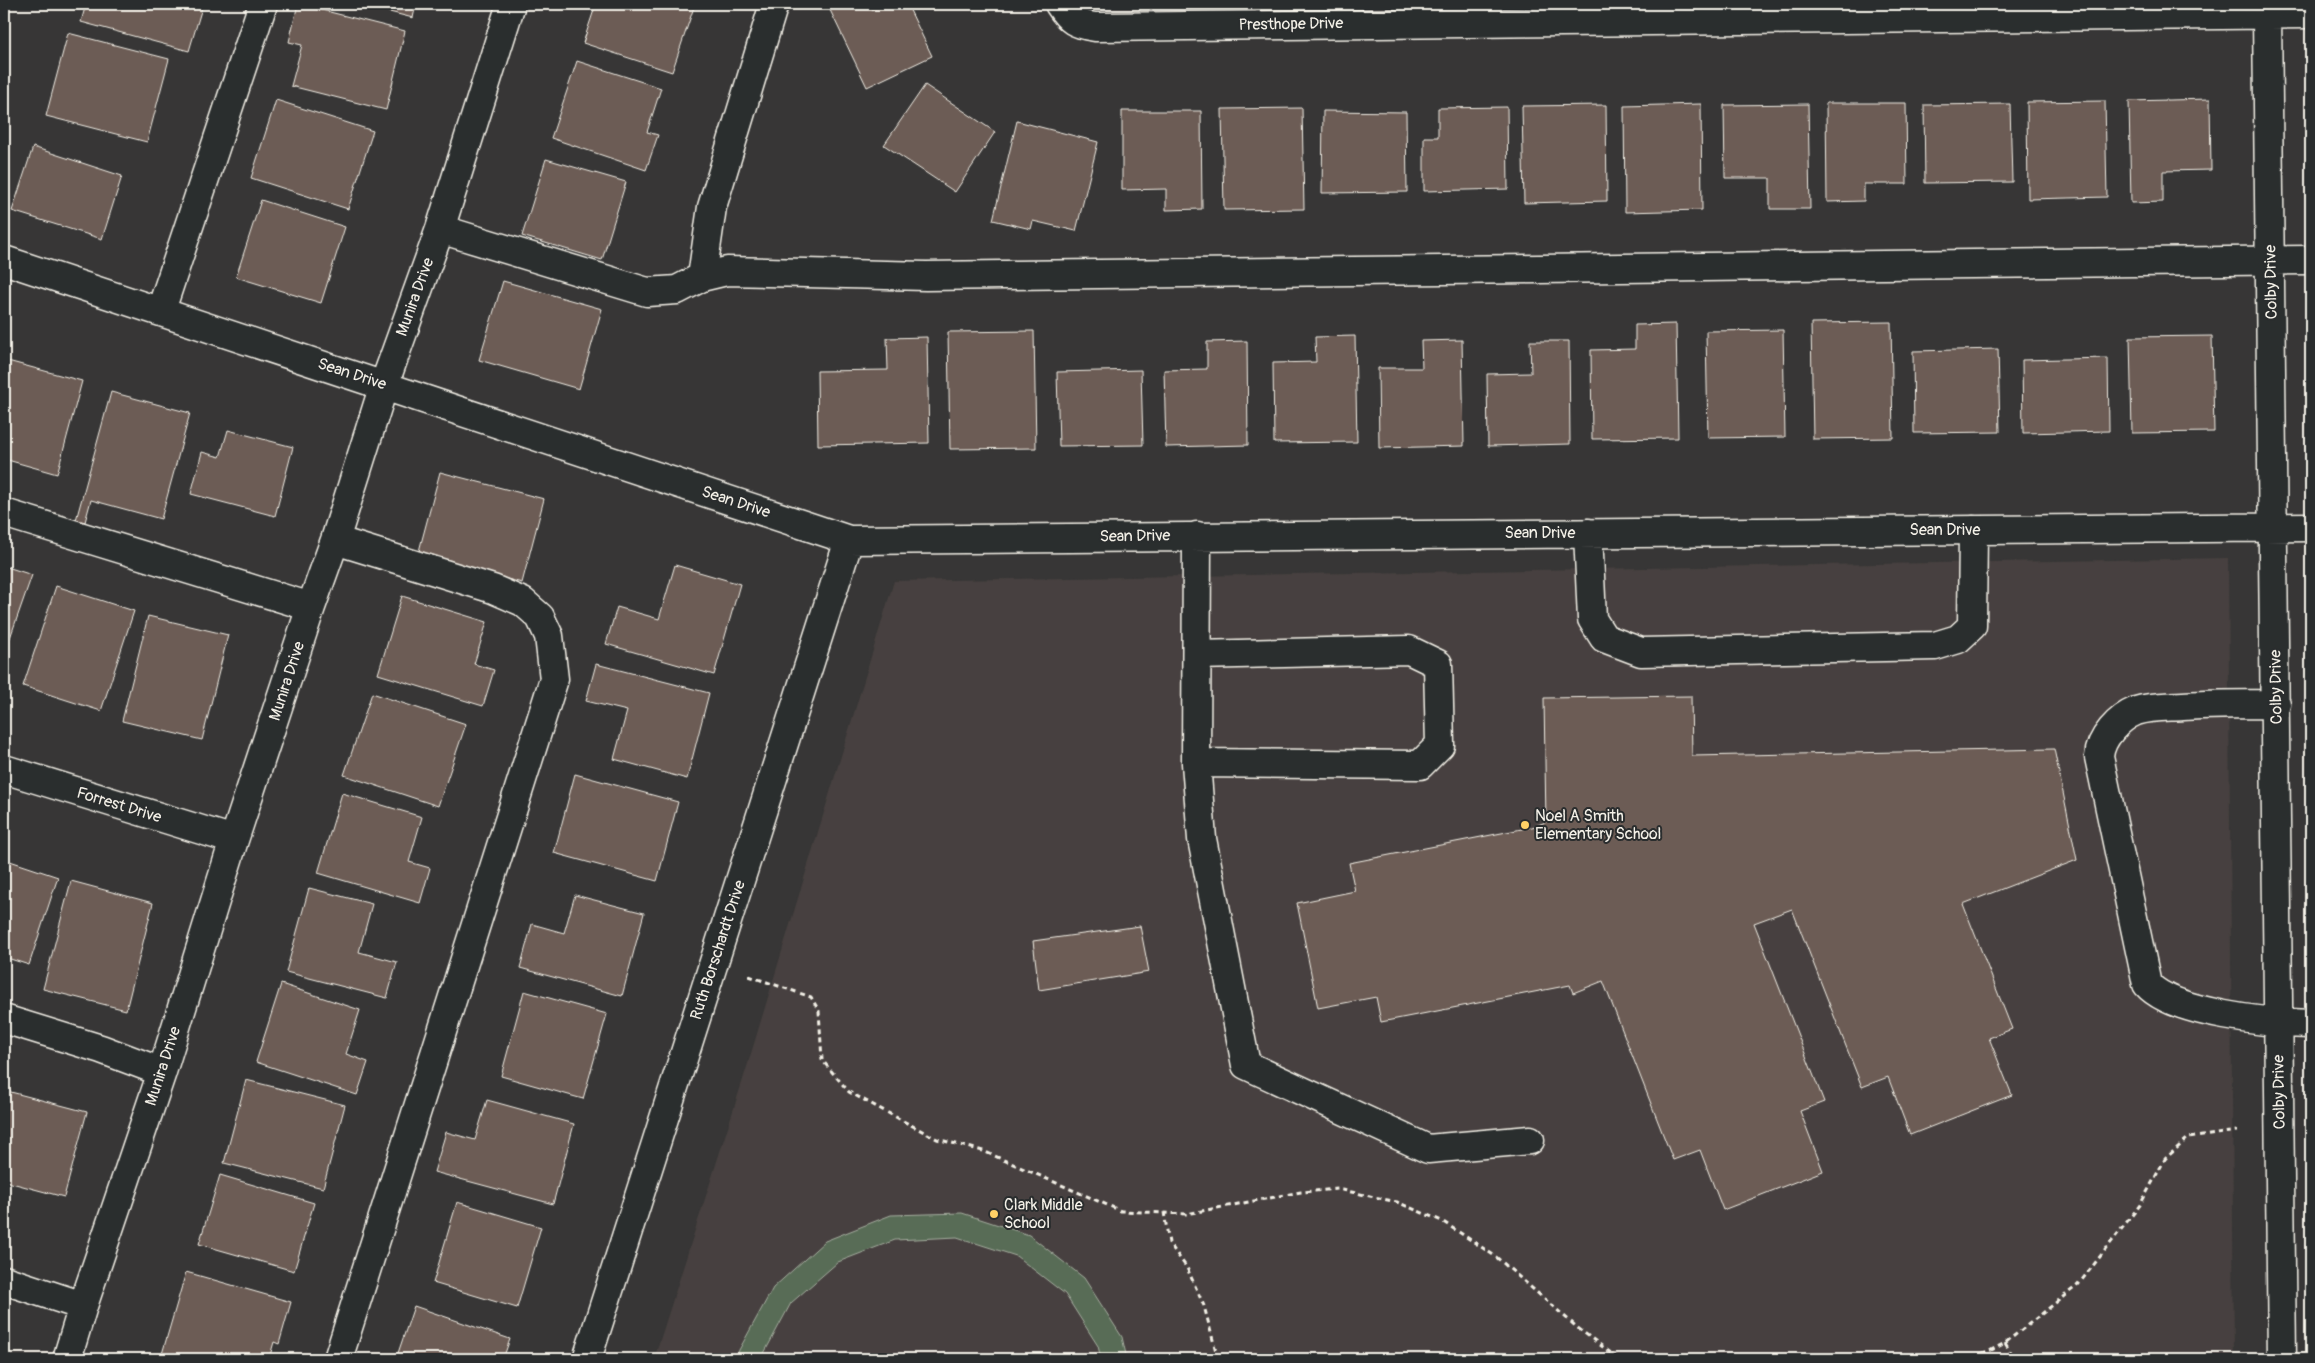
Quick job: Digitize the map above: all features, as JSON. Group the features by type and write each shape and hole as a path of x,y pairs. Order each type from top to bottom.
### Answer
{"street":[{"path":"161,310 262,4"},
{"name":"Munira Drive","path":"68,1359 83,1306 162,1072 234,840 335,540 384,385 440,229 511,4"},
{"path":"702,277 712,207 774,4"},
{"name":"Presthope Drive","path":"1059,4 1067,17 1079,24 1095,26 2311,14"},
{"name":"Colby Drive","path":"2267,14 2282,1359"},
{"path":"440,229 647,292 677,290 702,277 727,271 926,276 2311,260"},
{"name":"Sean Drive","path":"4,260 161,310 849,540 2311,526"},
{"path":"4,513 311,607"},
{"path":"1588,533 1592,619 1604,638 1641,652 1935,646 1958,639 1972,626 1973,530"},
{"path":"1197,536 1198,655 1196,763 1202,838 1246,1064 1428,1149 1530,1140"},
{"path":"335,540 492,589 522,602 540,617 549,636 554,679 338,1359"},
{"name":"Ruth Borschardt Drive","path":"587,1359 849,540"},
{"path":"1196,763 1420,765 1440,745 1438,664 1409,650 1198,655"},
{"path":"2276,704 2161,707 2135,712 2112,730 2102,741 2099,757 2147,984 2156,994 2170,1001 2236,1017 2278,1023 2311,1024"},
{"name":"Forrest Drive","path":"4,769 234,840"},
{"path":"4,1020 101,1048 162,1072"},
{"path":"4,1280 83,1306"}],"path":[{"path":"749,976 811,996 819,1011 822,1060 849,1092 937,1140 983,1151 1121,1211 1186,1214 1301,1192 1338,1189 1397,1202 1442,1221 1495,1256 1579,1329 1619,1359"},
{"path":"1974,1359 2005,1343 2078,1285 2140,1205 2165,1159 2188,1138 2237,1131"},
{"path":"1164,1212 1169,1243 1187,1268 1204,1306 1218,1359"},
{"path":"2005,1343 2015,1359"}],"shaded area":[{"name":"Noel A Smith Elementary School","path":"2228,558 2234,1359 654,1359 746,1070 894,581"}],"green space":[{"path":"962,1213 1029,1235 1084,1278 1122,1337 1127,1359 1101,1359 1098,1346 1065,1294 1016,1256 957,1237 895,1240 838,1262 791,1303 761,1359 736,1359 773,1288 825,1241 891,1215"}],"building":[{"path":"86,4 203,4 189,51 81,22"},
{"path":"298,4 405,31 386,110 291,86 302,45 289,42"},
{"path":"358,4 416,4 413,18"},
{"path":"596,4 695,4 672,72 583,43"},
{"path":"844,4 868,4 871,10 885,4 907,4 932,56 867,87 830,10"},
{"path":"68,33 169,59 147,142 46,116"},
{"path":"577,61 661,88 647,132 658,135 646,170 551,138"},
{"path":"925,85 995,132 955,192 884,145"},
{"path":"2210,99 2211,170 2163,171 2163,202 2131,203 2129,101"},
{"path":"276,100 373,131 348,209 251,178"},
{"path":"2105,101 2107,197 2028,199 2027,102"},
{"path":"1826,103 1906,103 1907,184 1864,184 1864,201 1827,202"},
{"path":"1701,104 1702,210 1625,212 1624,106"},
{"path":"1808,104 1810,209 1770,209 1770,178 1725,178 1724,105"},
{"path":"2010,104 2012,182 1925,183 1924,105"},
{"path":"1606,105 1607,201 1524,203 1522,106"},
{"path":"1507,107 1508,189 1424,191 1424,137 1438,137 1438,108"},
{"path":"1302,108 1304,209 1224,210 1222,109"},
{"path":"1122,111 1201,111 1202,209 1166,210 1166,189 1122,190"},
{"path":"1323,111 1406,112 1407,192 1322,193"},
{"path":"1017,121 1098,142 1076,231 1033,221 1031,229 993,220"},
{"path":"33,147 122,176 102,239 12,211"},
{"path":"546,159 626,182 602,260 522,236"},
{"path":"261,200 345,227 321,303 236,277"},
{"path":"503,281 602,309 579,389 479,360"},
{"path":"1891,322 1893,438 1813,439 1811,323"},
{"path":"1676,324 1678,438 1592,439 1591,350 1635,349 1635,325"},
{"path":"1783,330 1785,437 1708,438 1706,331"},
{"path":"1034,331 1036,448 950,449 948,332"},
{"path":"1355,336 1357,442 1274,443 1273,363 1316,362 1315,337"},
{"path":"2212,336 2214,432 2132,433 2130,337"},
{"path":"927,337 929,443 818,445 817,371 888,370 887,338"},
{"path":"1462,340 1464,446 1379,448 1378,368 1422,368 1421,341"},
{"path":"1247,341 1248,445 1166,447 1164,370 1207,369 1207,342"},
{"path":"1530,341 1569,341 1570,444 1488,446 1487,374 1531,373"},
{"path":"1998,349 2000,432 1914,433 1913,351"},
{"path":"2108,358 2109,431 2023,433 2022,360"},
{"path":"4,360 82,381 57,474 4,459"},
{"path":"1141,370 1143,445 1059,446 1057,372"},
{"path":"111,392 190,413 161,519 91,500 85,522 76,520"},
{"path":"228,430 293,447 275,516 191,494 202,452 220,457"},
{"path":"440,472 544,499 522,583 418,555"},
{"path":"675,565 740,584 714,675 606,644 617,607 659,619"},
{"path":"4,566 32,575 4,655"},
{"path":"56,586 134,611 101,711 23,686"},
{"path":"402,596 487,622 474,664 494,670 483,706 378,674"},
{"path":"148,616 228,635 202,740 122,721"},
{"path":"596,664 709,693 687,779 614,759 627,711 586,701"},
{"path":"372,693 466,724 438,806 344,775"},
{"path":"1691,696 1692,756 2054,749 2077,860 1963,904 2012,1029 1989,1038 2012,1095 1910,1135 1888,1077 1862,1087 1792,909 1754,923 1824,1102 1800,1111 1823,1171 1723,1210 1700,1150 1673,1160 1603,981 1573,993 1570,985 1381,1022 1376,997 1318,1008 1297,903 1355,891 1349,863 1532,827 1546,822 1544,698"},
{"path":"575,774 678,802 657,881 554,853"},
{"path":"342,793 422,817 409,862 430,868 420,903 318,873"},
{"path":"4,859 58,877 29,965 4,957"},
{"path":"71,881 153,903 126,1010 43,989"},
{"path":"309,888 372,904 359,952 397,962 387,998 286,972"},
{"path":"575,895 644,913 622,996 520,968 532,924 564,933"},
{"path":"1140,926 1149,972 1039,990 1033,941"},
{"path":"281,984 360,1010 346,1054 368,1062 357,1095 256,1062"},
{"path":"524,991 607,1014 583,1099 501,1076"},
{"path":"246,1080 345,1105 323,1188 224,1163"},
{"path":"7,1091 87,1112 64,1197 4,1181 4,1104"},
{"path":"487,1100 574,1124 553,1204 434,1172 446,1132 475,1140"},
{"path":"220,1175 314,1203 294,1271 199,1244"},
{"path":"457,1202 541,1227 517,1308 433,1283"},
{"path":"186,1272 291,1302 279,1344 274,1342 269,1359 180,1359 162,1354"},
{"path":"414,1306 510,1339 503,1359 396,1359"}],"place":[{"name":"Noel A Smith Elementary School","path":"1525,825"},
{"name":"Clark Middle School","path":"994,1214"}]}
